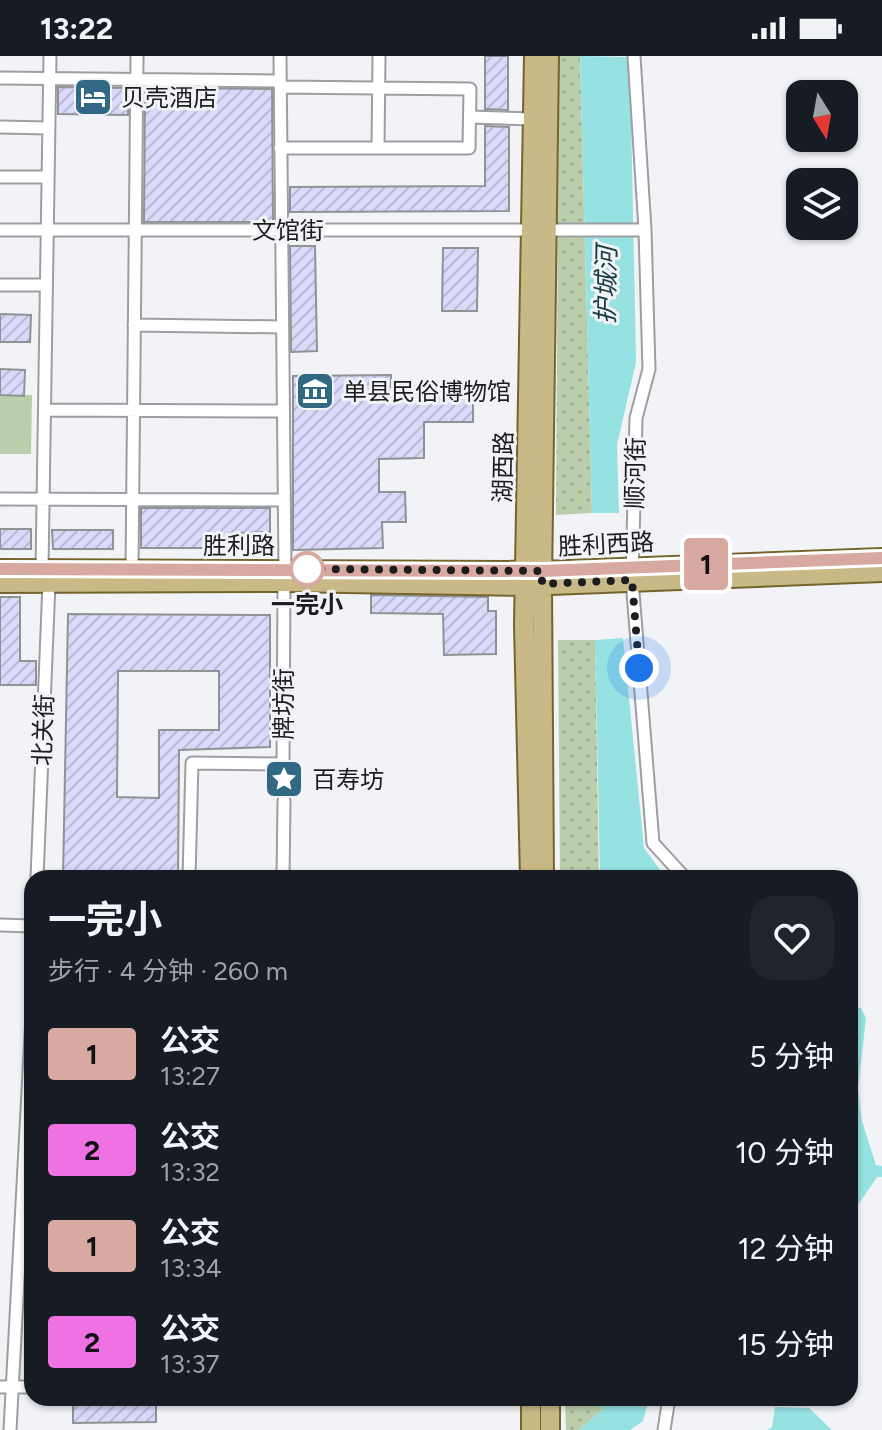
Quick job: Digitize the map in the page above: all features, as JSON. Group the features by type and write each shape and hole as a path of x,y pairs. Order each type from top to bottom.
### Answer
{"main road":[{"name":"湖西路","path":"534,56 533,119 539,230"},
{"name":"湖西路","path":"530,870 539,230 549,56"},
{"name":"胜利西路","path":"533,578 882,558"},
{"name":"胜利路","path":"0,569 46,576 533,578"},
{"name":"胜利路","path":"0,583 132,569 284,575"},
{"name":"胜利西路","path":"633,573 882,572"},
{"name":"湖西路","path":"533,578 544,870"},
{"path":"531,1406 531,1430"},
{"path":"550,1406 550,1430"}],"street":[{"name":"北关街","path":"37,870 46,576 43,500 50,56"},
{"path":"132,569 137,56"},
{"path":"280,56 284,575"},
{"path":"378,148 379,56"},
{"name":"顺河街","path":"634,56 645,230 649,369 636,418 633,573 653,843 678,870"},
{"path":"0,78 470,89 469,148 280,148"},
{"path":"470,117 533,119"},
{"path":"0,127 49,128"},
{"path":"0,177 48,177"},
{"name":"文馆街","path":"0,230 645,230"},
{"path":"0,285 46,285"},
{"path":"134,325 282,327"},
{"path":"45,410 283,411"},
{"path":"0,499 284,500"},
{"name":"牌坊街","path":"189,870 192,763 283,764 284,575"},
{"path":"283,870 284,801"},
{"path":"0,925 24,926"},
{"path":"10,1430 6,1387 24,1199"},
{"path":"664,1430 668,1406"}],"green space":[{"path":"559,56 580,56 592,513 556,515"},
{"path":"0,395 32,395 31,454 0,454"},
{"path":"558,640 595,640 599,870 560,870"},
{"path":"565,1406 602,1406 602,1410 579,1430 566,1430"}],"water":[{"name":"护城河","path":"580,56 627,57 636,362 617,445 619,513 592,513"},
{"path":"623,638 644,848 660,870 600,870 595,640"},
{"path":"858,1008 866,1018 858,1089"},
{"path":"858,1089 862,1121 876,1165 882,1166 882,1177 877,1177 858,1204"},
{"path":"602,1406 647,1406 643,1421 630,1430 579,1430 602,1410"},
{"path":"775,1407 809,1408 832,1430 767,1430 772,1427"}],"building":[{"path":"485,56 508,56 508,110 485,109"},
{"name":"贝壳酒店","path":"58,87 128,88 128,115 58,114"},
{"path":"145,88 272,89 273,222 144,222"},
{"path":"485,126 509,127 509,211 290,212 290,187 485,186"},
{"path":"290,246 315,246 317,351 291,352"},
{"path":"443,248 478,248 477,311 442,311"},
{"path":"0,314 31,315 30,342 0,342"},
{"path":"0,369 25,370 24,396 0,395"},
{"path":"391,375 391,387 473,386 473,422 424,422 424,458 379,459 379,492 405,492 406,522 382,522 383,548 293,550 293,376"},
{"path":"141,508 270,508 270,532 238,533 239,548 141,548"},
{"path":"0,529 31,529 31,549 0,549"},
{"path":"52,530 113,530 113,549 53,549"},
{"path":"371,595 488,597 488,611 496,611 496,654 444,655 443,614 371,613"},
{"path":"0,597 20,597 20,661 36,661 36,685 0,685"},
{"path":"68,614 270,615 270,747 179,750 178,870 63,870","holes":["118,671 219,671 219,730 159,730 159,798 117,797"]},
{"path":"73,1406 156,1406 156,1422 73,1423"}],"bus line":[{"name":"1","path":"0,569 542,571 882,558"}],"place":[{"name":"贝壳酒店","path":"93,97"},
{"name":"单县民俗博物馆","path":"315,391"},
{"name":"一完小","path":"307,569"},
{"name":"百寿坊","path":"284,779"}],"route":[{"path":"307,569 542,571 542,584 632,580 639,668"}]}
